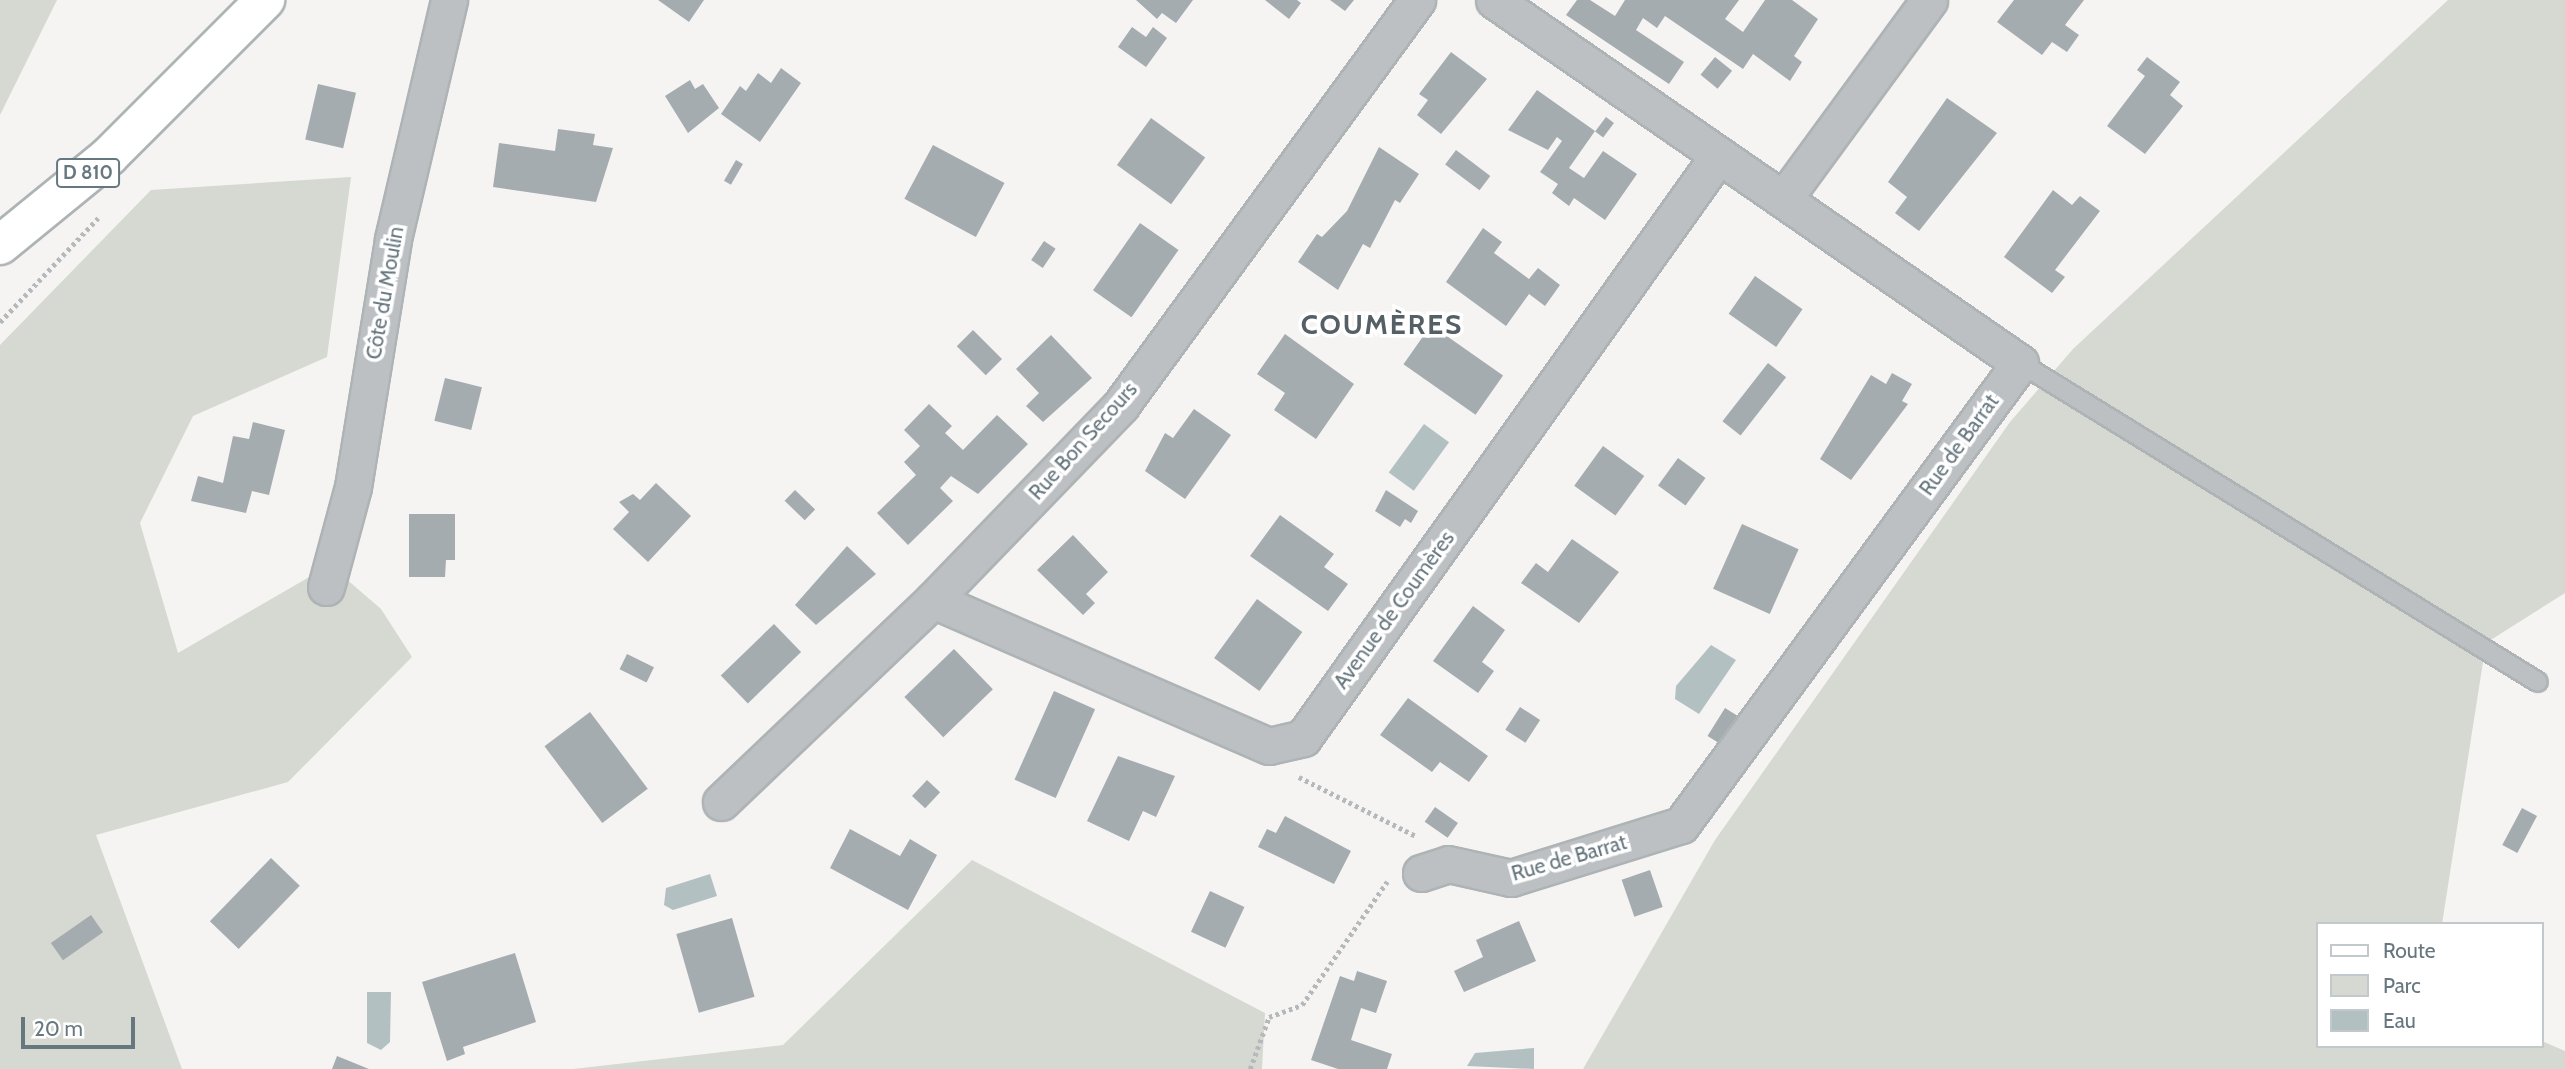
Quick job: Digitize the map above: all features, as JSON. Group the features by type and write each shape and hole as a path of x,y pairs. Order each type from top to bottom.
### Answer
{"main road":[{"name":"D 810","path":"0,245 109,156 265,0"}],"street":[{"name":"Côte du Moulin","path":"326,587 353,488 393,239 449,0"},
{"name":"Rue Bon Secours","path":"721,802 933,600 1121,405 1417,0"},
{"path":"1494,0 1719,155 1785,197 2020,363"},
{"path":"1785,197 1929,0"},
{"name":"Avenue de Coumères","path":"1283,743 1303,738 1719,155"},
{"name":"Rue de Barrat","path":"1435,868 1511,878 1681,825 2020,363"},
{"path":"933,600 1269,746 1283,743"}],"lane":[{"path":"2020,363 2538,682"}],"path":[{"path":"1250,1069 1269,1017 1302,1005 1397,867 1435,868 1429,843 1295,775 1283,743"}],"green space":[{"path":"0,0 57,0 0,115"},
{"path":"2448,0 2565,0 2565,593 2486,643 2442,922 2316,922 2316,1048 2544,1048 2544,1042 2565,1051 2565,1069 1583,1069 1715,840 2010,422 2073,349"},
{"path":"351,177 327,357 193,416 140,523 178,653 330,565 381,609 412,657 288,782 96,835 182,1069 0,1069 0,345 151,190"},
{"path":"972,860 1265,1013 1262,1069 573,1069 783,1045"}],"water":[{"path":"1424,424 1449,442 1414,491 1389,473"},
{"path":"1711,645 1736,660 1699,714 1675,699 1676,686"},
{"path":"710,874 717,896 673,910 664,905 666,888"},
{"path":"367,992 391,992 390,1042 381,1050 367,1043"},
{"path":"1534,1048 1534,1069 1467,1066 1475,1053"}],"building":[{"path":"658,0 704,0 689,22"},
{"path":"1136,0 1193,0 1176,23 1162,13 1157,19"},
{"path":"1265,0 1297,0 1301,3 1289,19"},
{"path":"1330,0 1354,0 1345,11"},
{"path":"1577,0 1590,0 1615,16 1625,0 1739,0 1725,19 1743,32 1765,0 1792,0 1818,19 1794,56 1802,62 1790,81 1753,54 1743,69 1665,16 1657,28 1643,18 1636,30 1684,62 1669,84 1566,15"},
{"path":"2014,0 2084,0 2065,25 2079,35 2067,52 2052,42 2042,55 1997,22"},
{"path":"1132,27 1146,37 1153,27 1167,38 1146,67 1118,47"},
{"path":"1451,52 1487,79 1441,134 1417,115 1428,100 1419,94"},
{"path":"1715,57 1732,71 1718,89 1701,75"},
{"path":"2147,57 2180,82 2170,95 2183,106 2145,154 2107,126 2145,76 2137,70"},
{"path":"781,68 801,83 760,142 721,114 740,86 746,91 758,73 771,83"},
{"path":"690,80 695,89 703,84 719,108 688,133 665,96"},
{"path":"318,84 356,93 343,148 305,140"},
{"path":"1537,90 1595,131 1569,168 1584,178 1603,151 1637,174 1605,220 1574,198 1569,206 1552,193 1558,184 1540,172 1562,141 1557,137 1548,150 1508,130"},
{"path":"1947,98 1997,133 1919,231 1895,213 1907,197 1888,182"},
{"path":"1606,117 1614,123 1603,137 1595,131"},
{"path":"1151,118 1205,157 1171,204 1117,165"},
{"path":"558,129 595,134 593,145 613,148 596,202 493,187 499,143 555,151"},
{"path":"933,145 1005,183 976,237 904,199"},
{"path":"1379,147 1419,174 1400,203 1395,200 1370,248 1363,244 1338,290 1298,262 1317,234 1322,237 1347,211"},
{"path":"1456,150 1490,176 1480,190 1445,164"},
{"path":"736,160 743,164 731,185 724,181"},
{"path":"2053,190 2072,205 2080,196 2100,211 2055,270 2065,277 2052,293 2004,257"},
{"path":"1140,223 1179,250 1131,317 1093,290"},
{"path":"1483,228 1502,242 1494,253 1529,279 1538,268 1560,285 1545,306 1529,294 1506,326 1446,282"},
{"path":"1044,241 1056,249 1043,268 1031,260"},
{"path":"1755,276 1803,309 1776,347 1729,314"},
{"path":"1431,325 1503,375 1476,415 1403,364"},
{"path":"973,330 1002,359 986,375 957,346"},
{"path":"1285,334 1354,384 1316,439 1274,410 1285,393 1257,374"},
{"path":"1051,335 1092,378 1043,422 1026,406 1039,393 1016,369"},
{"path":"1768,363 1786,377 1741,435 1722,421"},
{"path":"1892,373 1912,384 1902,401 1908,404 1851,480 1820,459 1871,375 1886,384"},
{"path":"445,378 482,387 471,430 434,421"},
{"path":"929,404 952,426 945,433 963,450 997,415 1028,444 978,494 951,476 940,488 953,501 908,545 877,513 916,475 904,462 920,446 904,430"},
{"path":"1194,409 1231,435 1185,499 1145,471 1165,433 1173,438"},
{"path":"253,422 285,430 269,495 252,491 246,513 191,501 198,476 223,483 233,436 249,439"},
{"path":"1603,446 1644,476 1615,516 1574,486"},
{"path":"1678,458 1706,478 1686,505 1658,486"},
{"path":"656,483 691,516 648,562 613,529 629,512 619,502 633,494 640,500"},
{"path":"795,490 815,509 805,520 785,501"},
{"path":"1386,490 1418,511 1411,523 1405,519 1400,527 1375,511"},
{"path":"409,514 455,514 455,560 446,560 445,577 409,577"},
{"path":"1280,515 1334,554 1324,567 1348,584 1328,611 1250,556"},
{"path":"1742,524 1799,549 1770,614 1713,589"},
{"path":"1073,535 1108,572 1086,594 1095,603 1083,615 1037,570"},
{"path":"1572,539 1619,572 1579,623 1521,583 1536,563 1548,572"},
{"path":"847,546 876,574 816,625 795,605"},
{"path":"1257,599 1302,632 1259,691 1214,658"},
{"path":"1473,606 1505,630 1482,662 1494,671 1478,693 1433,661"},
{"path":"774,624 801,652 748,703 721,675"},
{"path":"954,649 993,689 943,737 904,697"},
{"path":"627,654 654,667 647,682 620,669"},
{"path":"1054,691 1095,709 1056,798 1015,780"},
{"path":"1408,698 1488,756 1469,782 1440,762 1432,772 1380,735"},
{"path":"1520,707 1540,720 1525,743 1505,730"},
{"path":"1725,708 1741,718 1724,746 1708,736"},
{"path":"590,712 648,789 602,823 544,746"},
{"path":"1118,756 1175,776 1156,817 1143,811 1129,841 1087,821"},
{"path":"927,780 940,792 925,808 912,796"},
{"path":"1435,807 1458,823 1448,838 1425,822"},
{"path":"2522,808 2537,816 2517,853 2502,845"},
{"path":"1285,816 1351,851 1334,884 1258,847 1267,829 1276,833"},
{"path":"850,829 900,856 910,839 937,855 908,910 830,868"},
{"path":"271,858 300,886 239,949 210,921"},
{"path":"1650,870 1663,907 1634,917 1622,880"},
{"path":"1210,891 1244,907 1225,948 1191,932"},
{"path":"91,915 103,932 63,960 51,943"},
{"path":"732,918 755,997 699,1013 676,934"},
{"path":"1519,921 1536,961 1464,992 1454,971 1483,957 1476,940"},
{"path":"515,953 536,1022 463,1047 465,1054 447,1061 422,982"},
{"path":"1357,971 1387,981 1376,1013 1361,1008 1351,1040 1392,1054 1387,1069 1338,1069 1311,1060 1340,976 1354,981"},
{"path":"337,1056 369,1069 332,1069"}],"district":[{"name":"COUMÈRES","path":"1382,324"}]}
